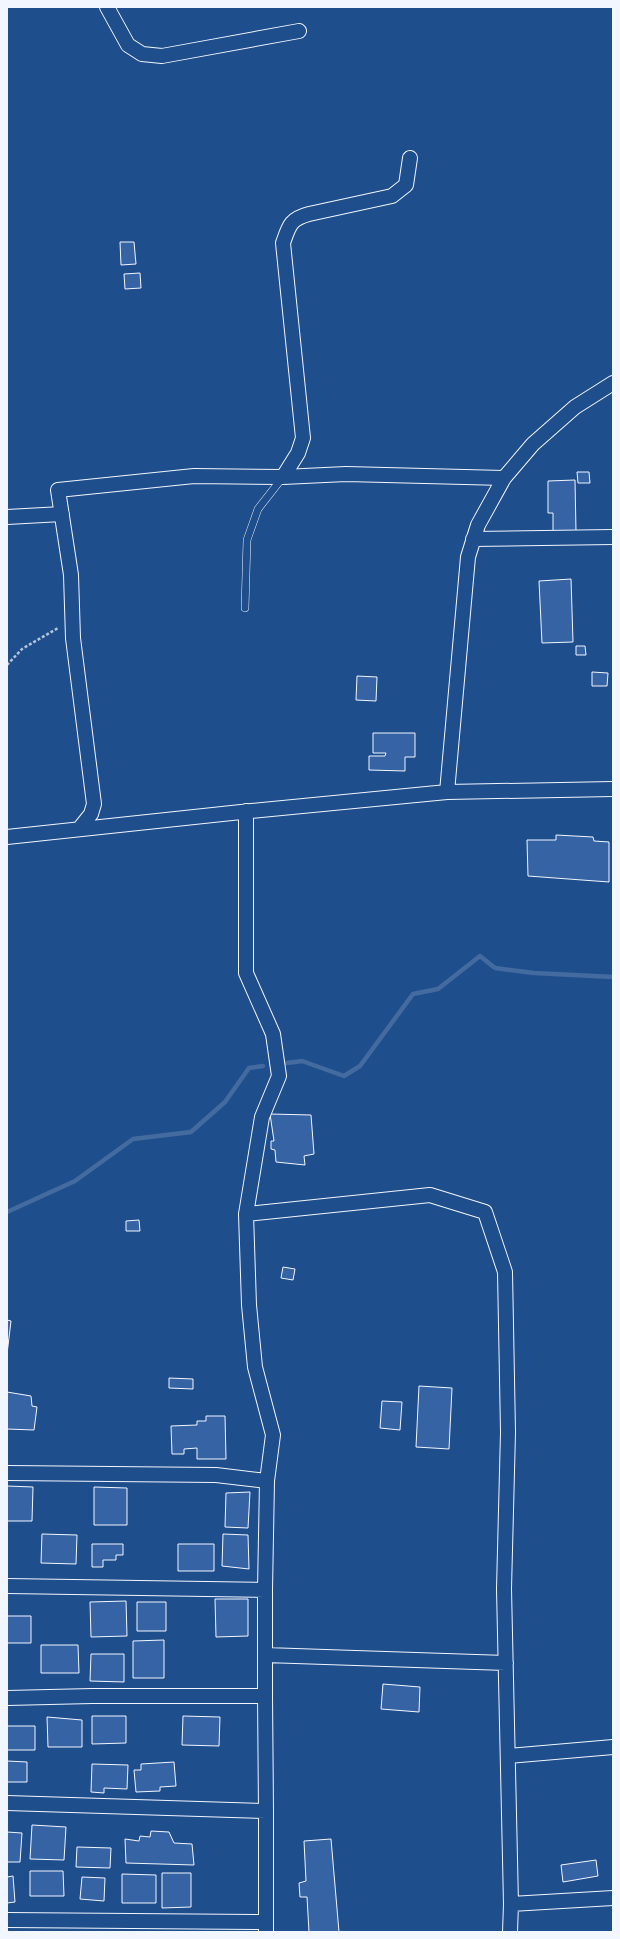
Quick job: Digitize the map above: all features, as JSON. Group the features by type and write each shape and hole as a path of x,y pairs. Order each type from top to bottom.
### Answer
{"street":[{"path":"107,7 128,45 142,54 162,56 299,31"},
{"path":"283,477 298,453 303,438 283,244 290,224 299,216 392,196 406,185 410,158"},
{"path":"447,792 468,557 478,525 504,478 533,444 575,407 613,383"},
{"path":"79,829 91,814 94,804 73,638 71,575 58,490 194,476 283,477 346,474 504,478"},
{"path":"7,517 62,514"},
{"path":"473,539 613,537"},
{"path":"7,837 246,811 447,792 613,789"},
{"path":"7,1920 266,1927 265,1590 267,1481 273,1435 255,1367 249,1305 246,1214 262,1117 279,1076 273,1034 246,974 246,811"},
{"path":"246,1214 430,1195 485,1212 504,1272 508,1432 504,1589 511,1904 510,1932"},
{"path":"7,1473 216,1475 267,1481"},
{"path":"7,1586 265,1590"},
{"path":"265,1655 506,1663"},
{"path":"7,1698 92,1696 265,1696"},
{"path":"508,1756 613,1747"},
{"path":"7,1803 266,1811"},
{"path":"511,1904 613,1898"}],"lane":[{"path":"245,608 247,540 258,508 283,477"}],"path":[{"path":"7,665 22,649 72,620"}],"building":[{"path":"120,242 134,242 136,264 121,265"},
{"path":"140,273 141,288 125,289 124,274"},
{"path":"577,472 589,472 590,483 578,483"},
{"path":"575,480 576,532 553,532 553,513 548,513 548,481"},
{"path":"571,579 573,642 542,643 539,581"},
{"path":"576,646 585,646 586,655 576,655"},
{"path":"592,672 608,673 607,686 592,686"},
{"path":"357,676 377,677 376,701 356,700"},
{"path":"373,733 415,733 415,757 405,757 405,771 369,770 369,756 385,756 386,753 373,753"},
{"path":"556,835 593,837 594,841 609,842 609,882 528,876 527,840 556,840"},
{"path":"270,1114 311,1115 314,1154 304,1156 305,1165 276,1162 275,1150 271,1149 271,1141 274,1141"},
{"path":"139,1220 140,1231 126,1231 126,1221"},
{"path":"283,1267 295,1269 293,1280 281,1278"},
{"path":"7,1320 11,1321 7,1354"},
{"path":"169,1378 193,1379 193,1389 169,1388"},
{"path":"419,1386 452,1388 449,1449 416,1447"},
{"path":"7,1392 31,1396 32,1406 37,1407 34,1430 7,1429"},
{"path":"382,1401 402,1402 400,1430 380,1428"},
{"path":"206,1416 225,1416 226,1459 197,1459 197,1448 184,1449 184,1454 172,1454 171,1426 197,1425 197,1421 206,1421"},
{"path":"7,1486 33,1487 32,1521 7,1521"},
{"path":"94,1487 127,1488 127,1525 94,1525"},
{"path":"250,1492 248,1528 225,1527 226,1493"},
{"path":"42,1534 77,1535 76,1564 41,1563"},
{"path":"223,1534 248,1535 249,1569 222,1566"},
{"path":"92,1544 123,1544 123,1555 116,1555 116,1560 103,1560 103,1567 92,1567"},
{"path":"178,1544 214,1544 214,1571 178,1571"},
{"path":"215,1599 248,1599 248,1636 216,1637"},
{"path":"126,1601 127,1636 91,1637 90,1602"},
{"path":"137,1602 166,1602 166,1631 137,1631"},
{"path":"7,1616 31,1616 31,1643 7,1643"},
{"path":"164,1640 164,1678 133,1678 133,1641"},
{"path":"41,1645 78,1645 79,1673 41,1673"},
{"path":"91,1654 124,1654 124,1682 90,1681"},
{"path":"383,1684 420,1687 419,1712 381,1709"},
{"path":"92,1716 126,1716 126,1743 92,1744"},
{"path":"183,1716 220,1717 219,1746 182,1745"},
{"path":"47,1717 82,1720 82,1747 48,1747"},
{"path":"7,1726 35,1726 35,1750 7,1750"},
{"path":"7,1761 27,1762 27,1782 7,1782"},
{"path":"174,1762 176,1786 160,1787 160,1791 136,1792 134,1770 141,1770 141,1764"},
{"path":"92,1764 128,1765 127,1789 104,1788 104,1793 91,1792"},
{"path":"32,1825 66,1827 64,1860 30,1859"},
{"path":"151,1831 169,1832 174,1843 192,1844 194,1865 126,1863 125,1839 139,1841 140,1836 150,1837"},
{"path":"7,1832 22,1833 20,1862 7,1862"},
{"path":"331,1839 339,1932 309,1932 307,1897 300,1897 299,1883 306,1881 304,1841"},
{"path":"77,1847 111,1848 110,1868 76,1867"},
{"path":"596,1860 598,1876 563,1882 561,1865"},
{"path":"30,1871 63,1871 64,1896 30,1896"},
{"path":"162,1873 191,1873 191,1907 162,1908"},
{"path":"122,1874 156,1875 156,1903 122,1903"},
{"path":"13,1876 15,1902 7,1903 7,1877"},
{"path":"82,1877 105,1878 104,1901 80,1899"}],"waterway":[{"path":"287,1063 302,1061 344,1076 360,1066 413,994 438,989 480,956 495,968 534,973 613,977"},
{"path":"7,1212 75,1181 133,1139 191,1132 225,1102 249,1068 263,1066"}]}
